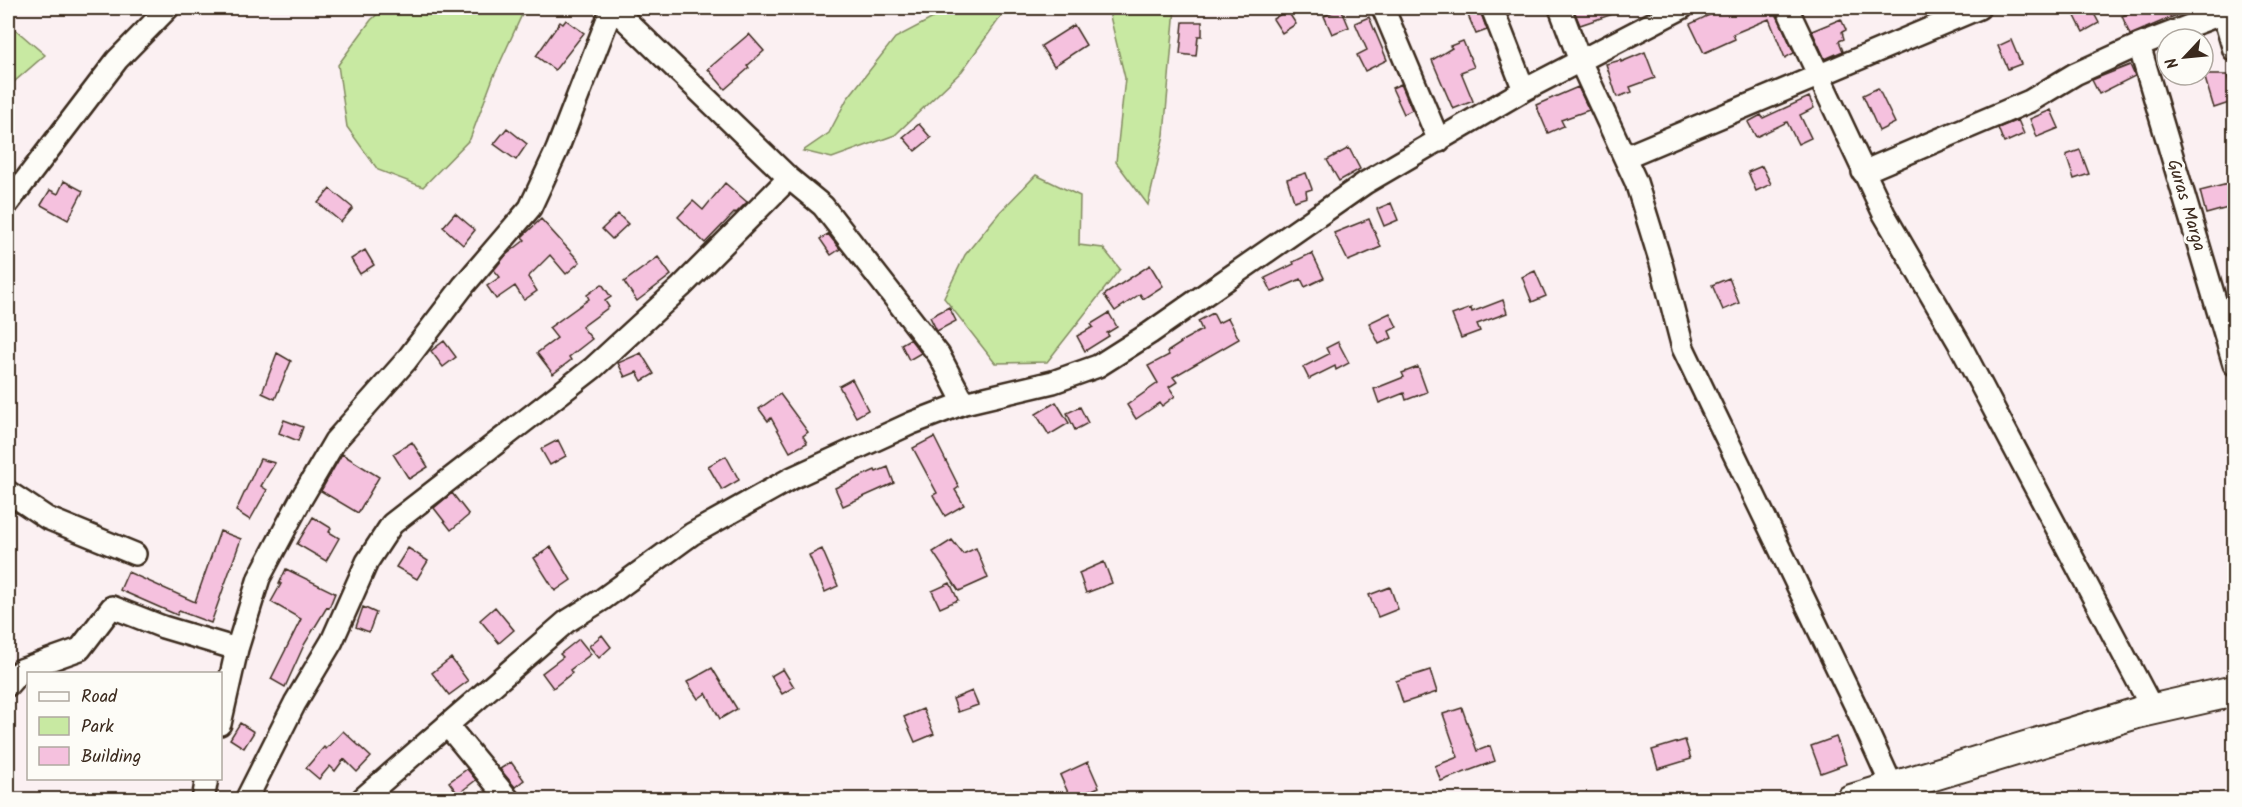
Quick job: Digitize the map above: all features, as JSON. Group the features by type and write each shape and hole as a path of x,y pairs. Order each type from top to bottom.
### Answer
{"main road":[{"path":"1851,800 2153,710 2235,691"}],"street":[{"path":"8,203 117,60 168,8"},
{"path":"222,715 237,649 259,578 301,499 335,441 405,362 464,285 530,208 613,8 789,178 823,206 939,355 964,403"},
{"path":"1383,8 1439,141"},
{"path":"1492,8 1524,90"},
{"path":"1560,8 1580,61 1636,182 1661,263 1683,348 1892,786"},
{"path":"361,800 566,622 603,599 692,534 792,478 912,423 964,403 1053,382 1098,366 1150,333 1365,183 1524,90 1682,8"},
{"path":"1787,8 1884,214 1959,343 2153,710"},
{"path":"1625,158 1979,8"},
{"path":"1863,172 2030,101 2075,74 2139,45 2229,11 2235,51"},
{"name":"Guras Marga","path":"2139,45 2235,364"},
{"path":"246,800 295,703 332,641 367,562 392,524 593,368 681,287 789,178"},
{"path":"8,492 47,518 135,554"},
{"path":"8,685 21,670 80,649 112,607 163,627 237,649"},
{"path":"447,725 509,800"},
{"path":"202,800 207,780"}],"green space":[{"path":"384,8 525,8 493,78 470,139 423,187 378,170 347,127 338,65 371,20"},
{"path":"937,8 1007,8 962,71 895,135 832,158 803,151 829,133 847,99 895,38 937,16"},
{"path":"1108,8 1175,8 1164,135 1148,205 1116,162 1125,78"},
{"path":"8,23 45,55 8,87"},
{"path":"1036,175 1080,196 1079,245 1103,248 1120,269 1047,362 995,363 944,298 965,255 999,213"}],"building":[{"path":"1341,8 1349,27 1332,34 1324,16"},
{"path":"1479,8 1487,30 1476,34 1467,13"},
{"path":"1573,8 1625,8 1625,10 1580,25"},
{"path":"1724,8 1774,8 1794,53 1785,58 1769,19 1733,34 1735,39 1704,53 1690,24"},
{"path":"2071,8 2091,8 2099,23 2083,32"},
{"path":"2142,8 2193,8 2130,35 2122,16"},
{"path":"1287,10 1296,24 1282,33 1273,19"},
{"path":"1369,17 1387,60 1365,71 1357,55 1367,50 1355,23"},
{"path":"1841,19 1846,30 1842,32 1844,39 1839,41 1843,51 1825,59 1812,31"},
{"path":"566,20 584,33 555,70 536,56 560,22 563,24"},
{"path":"1183,22 1202,22 1202,36 1198,36 1196,56 1180,54"},
{"path":"1074,25 1086,45 1054,66 1041,46"},
{"path":"749,34 764,51 725,89 708,69"},
{"path":"2011,40 2021,64 2008,69 1998,46"},
{"path":"1463,41 1474,67 1461,72 1473,101 1453,109 1432,60 1452,48 1450,46"},
{"path":"1645,52 1655,78 1630,87 1632,92 1617,97 1606,64 1621,60 1621,62"},
{"path":"2130,65 2135,76 2099,94 2092,80"},
{"path":"2215,75 2227,75 2235,101 2214,108 2208,87 2215,87"},
{"path":"1401,84 1412,110 1404,114 1392,88"},
{"path":"1578,87 1589,110 1561,120 1564,126 1548,133 1536,105"},
{"path":"1878,88 1895,123 1879,131 1863,95"},
{"path":"1809,97 1814,108 1800,115 1811,138 1798,144 1787,122 1756,137 1748,122 1761,115 1763,118"},
{"path":"2051,110 2059,128 2037,137 2030,119"},
{"path":"2018,120 2024,134 2004,143 1998,128"},
{"path":"919,124 931,138 915,151 903,137"},
{"path":"507,128 527,144 516,160 494,144"},
{"path":"1349,148 1360,169 1339,181 1327,160"},
{"path":"2080,150 2089,174 2074,179 2066,155"},
{"path":"1762,166 1771,184 1756,191 1748,172"},
{"path":"1306,173 1312,189 1306,191 1307,197 1294,201 1287,179"},
{"path":"64,181 83,191 68,220 41,205 50,190 58,194"},
{"path":"725,183 747,202 705,243 678,217 693,201 703,210"},
{"path":"2232,183 2235,206 2206,214 2200,191"},
{"path":"330,189 353,208 341,222 318,203"},
{"path":"1391,203 1398,220 1384,226 1377,209"},
{"path":"455,213 475,230 463,245 443,227"},
{"path":"618,214 628,224 612,239 602,229"},
{"path":"541,219 580,262 566,274 550,255 528,277 537,291 524,300 515,286 496,299 487,286 500,277 494,270 506,255 525,240 522,237"},
{"path":"1369,219 1381,247 1348,261 1334,233"},
{"path":"828,234 840,249 831,255 820,239"},
{"path":"365,250 374,265 360,274 351,259"},
{"path":"1312,253 1324,278 1305,287 1301,279 1272,292 1265,278"},
{"path":"658,257 671,275 637,301 624,282"},
{"path":"1150,265 1163,286 1143,299 1140,294 1115,311 1104,295"},
{"path":"1535,271 1546,296 1532,302 1522,277"},
{"path":"1729,278 1739,303 1723,310 1712,285"},
{"path":"602,284 611,297 605,301 609,307 582,327 592,339 569,357 571,360 553,374 537,353 557,338 549,328 589,299 587,295"},
{"path":"1503,300 1507,313 1477,324 1480,331 1461,338 1452,315 1471,308 1472,312"},
{"path":"949,307 956,321 937,331 930,317"},
{"path":"1109,313 1117,327 1107,333 1109,336 1085,351 1077,336 1093,327 1091,324"},
{"path":"1213,313 1218,323 1228,318 1239,339 1173,377 1177,382 1169,387 1175,396 1162,406 1160,403 1136,419 1127,405 1158,383 1148,366 1169,355 1167,352 1180,342 1202,330 1198,321"},
{"path":"1390,313 1397,327 1389,331 1392,338 1379,344 1369,323"},
{"path":"910,339 921,353 909,360 901,344"},
{"path":"444,341 456,357 443,367 431,351"},
{"path":"1338,342 1349,363 1336,370 1335,366 1309,379 1303,367 1329,354 1326,348"},
{"path":"277,353 291,361 275,399 262,393"},
{"path":"641,353 654,374 642,381 637,372 625,377 618,363"},
{"path":"1418,367 1427,392 1406,400 1404,393 1379,403 1374,389 1404,377 1402,373"},
{"path":"852,379 868,410 856,417 839,386"},
{"path":"780,394 808,432 803,436 807,443 790,452 771,418 768,421 759,409"},
{"path":"1056,402 1069,423 1049,435 1036,414"},
{"path":"1080,407 1088,423 1075,430 1067,413"},
{"path":"284,420 303,427 298,441 279,433"},
{"path":"934,437 959,487 955,490 964,505 945,516 933,495 937,493 913,448"},
{"path":"558,440 566,456 550,465 541,449"},
{"path":"412,442 428,467 409,479 393,454"},
{"path":"342,454 379,477 358,513 321,491"},
{"path":"726,456 739,480 722,490 708,466"},
{"path":"260,459 275,463 261,486 267,490 250,520 236,511"},
{"path":"888,467 894,483 843,506 835,488 875,470 876,472"},
{"path":"452,493 469,515 451,530 434,508"},
{"path":"313,517 331,528 329,532 339,538 326,561 297,544"},
{"path":"220,531 241,539 211,623 179,611 177,615 120,590 128,572 195,602"},
{"path":"952,540 963,554 976,548 988,578 959,591 933,552"},
{"path":"551,547 571,580 555,591 534,558"},
{"path":"408,548 428,561 417,579 396,567"},
{"path":"822,549 838,586 825,592 809,555"},
{"path":"1104,562 1112,583 1086,593 1079,573"},
{"path":"286,569 335,593 329,608 327,607 304,645 285,687 271,679 301,619 271,602"},
{"path":"950,583 958,600 940,608 932,591"},
{"path":"1390,587 1398,609 1378,617 1369,595"},
{"path":"363,607 376,613 369,632 356,627"},
{"path":"495,607 514,630 499,643 480,620"},
{"path":"602,635 611,647 599,658 589,646"},
{"path":"579,639 591,654 570,670 572,673 553,688 542,673 563,657 560,654"},
{"path":"451,658 468,681 449,695 432,673"},
{"path":"712,668 737,709 720,719 706,693 698,699 687,682"},
{"path":"783,669 794,687 782,694 771,676"},
{"path":"1430,670 1437,692 1403,703 1396,681"},
{"path":"972,691 978,705 958,712 953,699"},
{"path":"1462,708 1477,751 1490,746 1495,761 1441,781 1435,766 1458,757 1443,714"},
{"path":"923,709 934,734 915,742 904,717"},
{"path":"240,723 254,732 244,748 230,739"},
{"path":"343,731 371,757 357,772 344,759 335,771 330,766 319,779 306,768 324,747 326,749"},
{"path":"1836,737 1846,764 1821,773 1811,746"},
{"path":"1685,740 1691,759 1658,769 1652,750"},
{"path":"511,762 524,780 515,787 500,769"},
{"path":"1088,762 1099,787 1071,799 1060,775"},
{"path":"467,769 476,780 458,794 449,782"}]}
